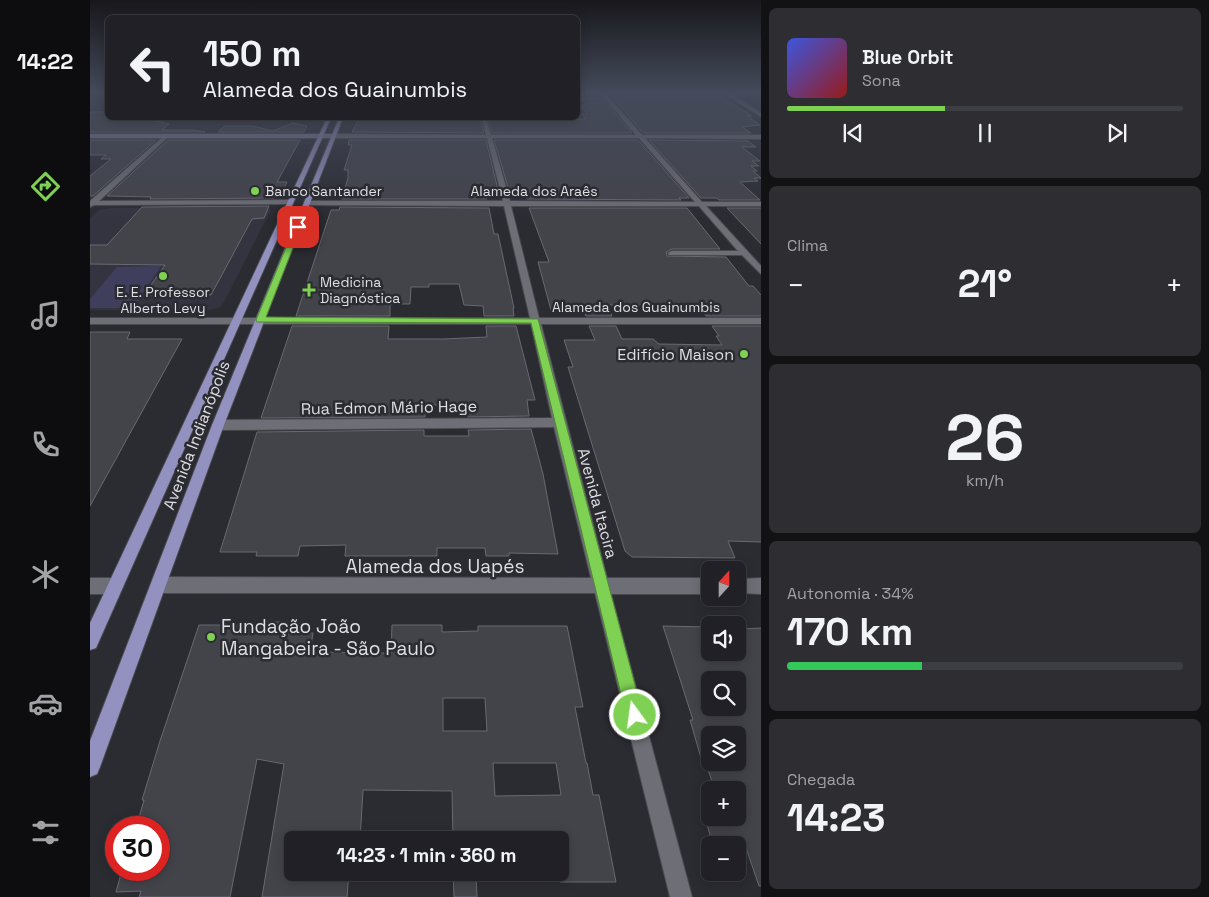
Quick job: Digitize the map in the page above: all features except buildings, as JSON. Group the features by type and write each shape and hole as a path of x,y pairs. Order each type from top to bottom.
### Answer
{"main road":[{"name":"Avenida Indianópolis","path":"90,642 320,136"},
{"name":"Avenida Indianópolis","path":"90,768 218,425 333,136"}],"street":[{"path":"90,136 761,137"},
{"path":"91,203 166,136"},
{"name":"Avenida Itacira","path":"488,136 507,203 559,422 681,897"},
{"path":"641,137 761,272"},
{"path":"91,203 290,202"},
{"name":"Alameda dos Araês","path":"307,203 761,204"},
{"path":"666,245 678,261"},
{"path":"672,253 744,254"},
{"name":"Alameda dos Guainumbis","path":"90,321 535,320 761,322"},
{"name":"Rua Edmon Mário Hage","path":"218,425 559,422"},
{"name":"Alameda dos Uapés","path":"159,585 701,586"},
{"path":"90,586 115,586"},
{"path":"746,586 761,586"}],"shaded area":[{"name":"E. E. Professor Alberto Levy","path":"110,208 266,208 271,210 220,307 211,310 90,310 90,218 99,210"},
{"path":"161,266 133,308 90,308 90,299 117,267"}],"place":[{"name":"Banco Santander","path":"255,191"},
{"name":"E. E. Professor Alberto Levy","path":"163,276"},
{"name":"Medicina Diagnóstica","path":"309,290"},
{"name":"Edifício Maison","path":"744,354"},
{"name":"Fundação João Mangabeira - São Paulo","path":"211,637"}],"route":[{"path":"298,227 260,320 535,320 559,422 635,715"}]}
